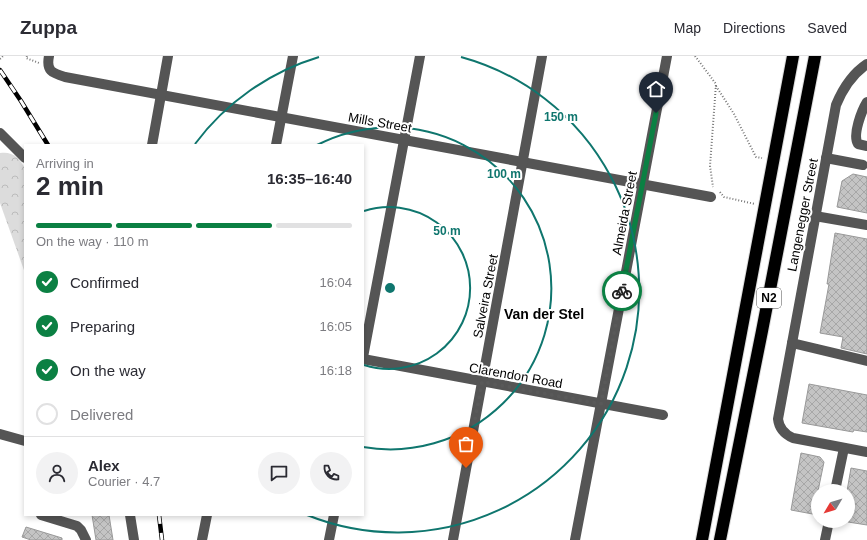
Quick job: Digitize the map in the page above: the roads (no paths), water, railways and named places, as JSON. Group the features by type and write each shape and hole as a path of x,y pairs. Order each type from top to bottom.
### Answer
{"highway":[{"name":"N2","path":"702,540 794,56"},
{"name":"N2","path":"720,540 764,324 815,56"}],"street":[{"name":"Mills Street","path":"49,56 48,66 50,70 55,74 65,77 642,184 712,192"},
{"path":"152,144 168,56"},
{"path":"276,144 293,56"},
{"path":"364,353 420,56"},
{"name":"Salveira Street","path":"453,540 542,56"},
{"name":"Almeida Street","path":"575,540 667,56"},
{"name":"Langenegger Street","path":"867,64 851,78 836,104 778,419 780,429 788,436 800,440 867,452"},
{"path":"867,102 857,128 855,139 858,144 867,146"},
{"path":"2,138 24,157"},
{"path":"826,158 863,165"},
{"path":"815,216 867,225"},
{"path":"792,343 867,361"},
{"name":"Clarendon Road","path":"364,358 482,382 664,415"},
{"path":"0,434 24,441"},
{"path":"836,484 844,448"},
{"path":"44,516 77,526 81,530 86,540"},
{"path":"130,516 134,540"},
{"path":"202,540 207,516"},
{"path":"329,540 334,516"},
{"path":"825,540 828,528"}],"railway":[{"path":"0,70 47,144"},
{"path":"159,516 162,540"}],"district":[{"name":"Van der Stel","path":"544,314"}]}
